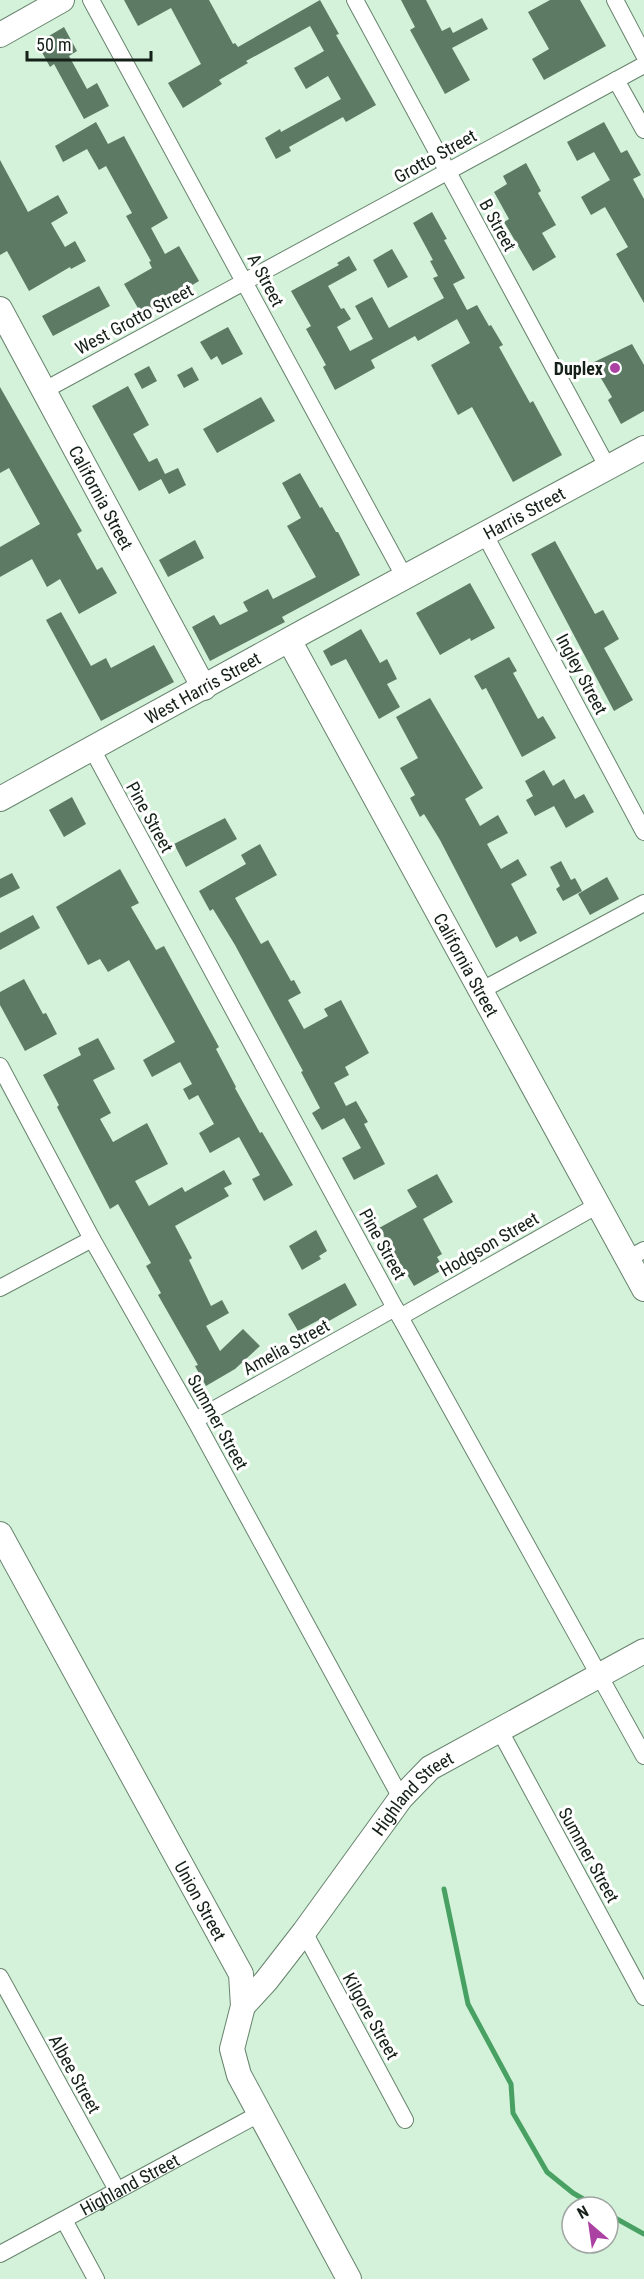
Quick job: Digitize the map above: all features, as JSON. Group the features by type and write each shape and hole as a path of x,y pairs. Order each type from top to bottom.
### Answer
{"street":[{"path":"0,35 62,0"},
{"name":"A Street","path":"91,0 405,578"},
{"name":"B Street","path":"355,0 608,468"},
{"path":"615,0 644,55"},
{"name":"Grotto Street","path":"244,282 644,64"},
{"path":"616,80 644,130"},
{"name":"West Grotto Street","path":"43,391 244,282"},
{"name":"California Street","path":"0,309 204,688"},
{"name":"Harris Street","path":"405,578 644,448"},
{"name":"Ingley Street","path":"485,535 644,832"},
{"name":"West Harris Street","path":"3,792 92,749 405,578"},
{"name":"California Street","path":"289,640 598,1205 636,1254 644,1289"},
{"name":"Pine Street","path":"92,749 398,1313 644,1756"},
{"path":"482,990 644,903"},
{"name":"Summer Street","path":"0,1066 92,1239 195,1420 400,1798"},
{"name":"Hodgson Street","path":"398,1313 598,1205"},
{"path":"0,1288 92,1239"},
{"name":"Amelia Street","path":"195,1420 398,1313"},
{"name":"Union Street","path":"0,1534 241,1974 243,2006 232,2049 239,2075 349,2279"},
{"name":"Highland Street","path":"243,2006 266,1981 304,1932 400,1798 430,1768 644,1651"},
{"name":"Summer Street","path":"500,1731 644,1997"},
{"name":"Kilgore Street","path":"304,1932 405,2120"},
{"name":"Albee Street","path":"0,1977 117,2190"},
{"name":"Highland Street","path":"0,2254 259,2114"},
{"path":"64,2220 96,2279"}],"building":[{"path":"124,0 209,0 233,44 235,43 238,47 320,0 339,34 336,35 376,105 346,122 343,117 289,147 291,151 276,159 265,138 280,129 281,132 341,99 328,76 306,89 294,68 324,51 310,26 246,61 248,63 219,80 222,84 183,108 168,83 201,64 171,8 138,26"},
{"path":"401,0 426,0 442,31 450,27 453,33 482,18 488,29 452,48 470,80 445,94 410,30 415,27"},
{"path":"550,0 580,0 606,46 544,80 532,59 549,49 528,12"},
{"path":"64,27 77,51 69,56 87,89 97,83 109,106 84,119 54,64 50,67 37,43"},
{"path":"96,122 108,144 124,136 168,218 151,228 165,254 179,246 199,281 142,315 124,284 152,268 149,262 151,261 126,216 132,213 106,166 99,170 87,149 63,162 55,146"},
{"path":"604,122 621,153 627,150 641,175 633,179 644,199 644,303 616,254 628,247 605,207 591,215 581,197 610,180 594,152 577,161 567,142"},
{"path":"0,160 28,212 58,195 68,213 51,223 65,247 75,241 86,261 71,269 70,267 29,291 7,251 0,255"},
{"path":"526,163 541,191 538,193 556,225 542,233 556,257 533,271 504,222 509,219 494,192 507,184 503,176"},
{"path":"432,212 465,278 453,284 467,310 477,305 489,326 491,325 503,345 499,347 530,403 533,401 562,455 513,482 472,407 458,415 431,365 470,343 457,319 418,341 415,336 371,360 375,368 335,390 323,367 326,365 306,329 311,326 291,291 339,265 337,263 349,256 357,270 328,286 341,309 344,308 351,319 337,327 350,351 373,339 355,306 372,297 389,328 444,298 433,278 438,276 430,261 433,260 413,223"},
{"path":"392,249 408,277 388,288 373,260"},
{"path":"99,286 110,306 53,336 42,316"},
{"path":"228,327 243,354 222,365 217,356 211,360 200,342"},
{"path":"632,344 644,365 644,411 621,424 608,400 612,397 592,363"},
{"path":"149,366 157,381 142,389 134,374"},
{"path":"192,367 199,380 184,388 177,375"},
{"path":"128,386 149,425 133,434 149,462 157,458 165,474 178,468 186,485 169,494 161,479 139,491 92,406"},
{"path":"0,387 82,531 77,534 97,570 102,567 117,593 79,614 60,579 47,587 32,559 0,577 0,547 40,524 9,468 0,473"},
{"path":"261,397 275,421 217,453 203,429"},
{"path":"300,473 320,508 322,507 338,532 360,575 282,617 285,622 210,661 192,627 214,615 220,625 248,611 243,602 268,589 273,599 316,577 287,526 301,518 282,483"},
{"path":"195,540 204,558 168,577 159,560"},
{"path":"555,541 595,614 603,610 619,639 604,648 633,700 614,711 531,554"},
{"path":"470,583 495,628 471,641 470,638 440,655 416,613"},
{"path":"61,612 91,666 106,658 111,668 154,645 174,682 101,721 46,620"},
{"path":"361,629 380,663 387,659 397,679 387,684 400,707 379,719 346,659 331,666 323,651"},
{"path":"509,657 517,671 513,673 538,719 543,716 556,738 522,757 486,688 482,690 474,676"},
{"path":"430,698 483,788 465,799 480,826 498,815 508,833 487,844 501,869 518,859 527,875 511,884 537,933 520,942 517,936 496,948 440,840 424,814 420,817 410,798 415,795 400,768 418,758 396,717"},
{"path":"544,770 553,786 564,779 575,799 584,794 594,812 566,828 554,806 535,816 526,800 533,796 525,781"},
{"path":"72,797 86,824 64,837 49,810"},
{"path":"225,818 237,839 186,867 174,844"},
{"path":"260,844 277,875 235,898 261,944 268,940 291,981 294,980 301,993 288,1000 304,1029 328,1016 324,1009 341,1000 369,1053 345,1067 349,1075 334,1083 346,1106 356,1101 368,1122 364,1124 385,1164 354,1180 342,1158 361,1148 344,1118 322,1130 312,1113 320,1108 301,1072 303,1071 235,945 213,909 210,911 199,891 246,864 241,855"},
{"path":"561,861 571,880 575,878 582,891 563,901 556,889 560,886 550,867"},
{"path":"120,869 139,903 131,907 156,950 164,946 219,1047 216,1049 235,1088 293,1185 264,1201 252,1179 260,1175 239,1137 210,1153 199,1133 214,1124 198,1095 189,1100 183,1089 192,1084 180,1062 152,1077 143,1060 175,1042 129,960 108,972 100,959 88,965 56,907"},
{"path":"12,873 20,888 0,898 0,879"},
{"path":"607,877 619,899 590,915 578,894"},
{"path":"33,915 40,928 0,950 0,933"},
{"path":"24,979 57,1034 25,1051 0,1005 0,992"},
{"path":"98,1038 115,1069 93,1080 111,1113 100,1119 113,1142 147,1123 168,1164 135,1181 149,1206 182,1187 185,1192 224,1170 232,1184 224,1188 229,1196 175,1226 192,1258 189,1260 211,1306 222,1300 229,1313 206,1326 220,1351 243,1329 260,1346 235,1369 206,1386 195,1366 198,1365 158,1295 161,1293 146,1266 151,1263 118,1204 110,1209 43,1075 81,1055 78,1048"},
{"path":"437,1174 453,1202 423,1219 442,1254 437,1257 444,1269 414,1286 379,1228 417,1207 407,1190"},
{"path":"316,1230 327,1251 319,1256 321,1259 302,1270 289,1246"},
{"path":"345,1283 357,1305 322,1325 319,1320 298,1331 288,1314"}],"waterway":[{"path":"444,1889 468,2004 511,2084 513,2113 547,2172 576,2195"},
{"path":"620,2221 644,2234"}],"place":[{"name":"Duplex","path":"615,368"}]}
